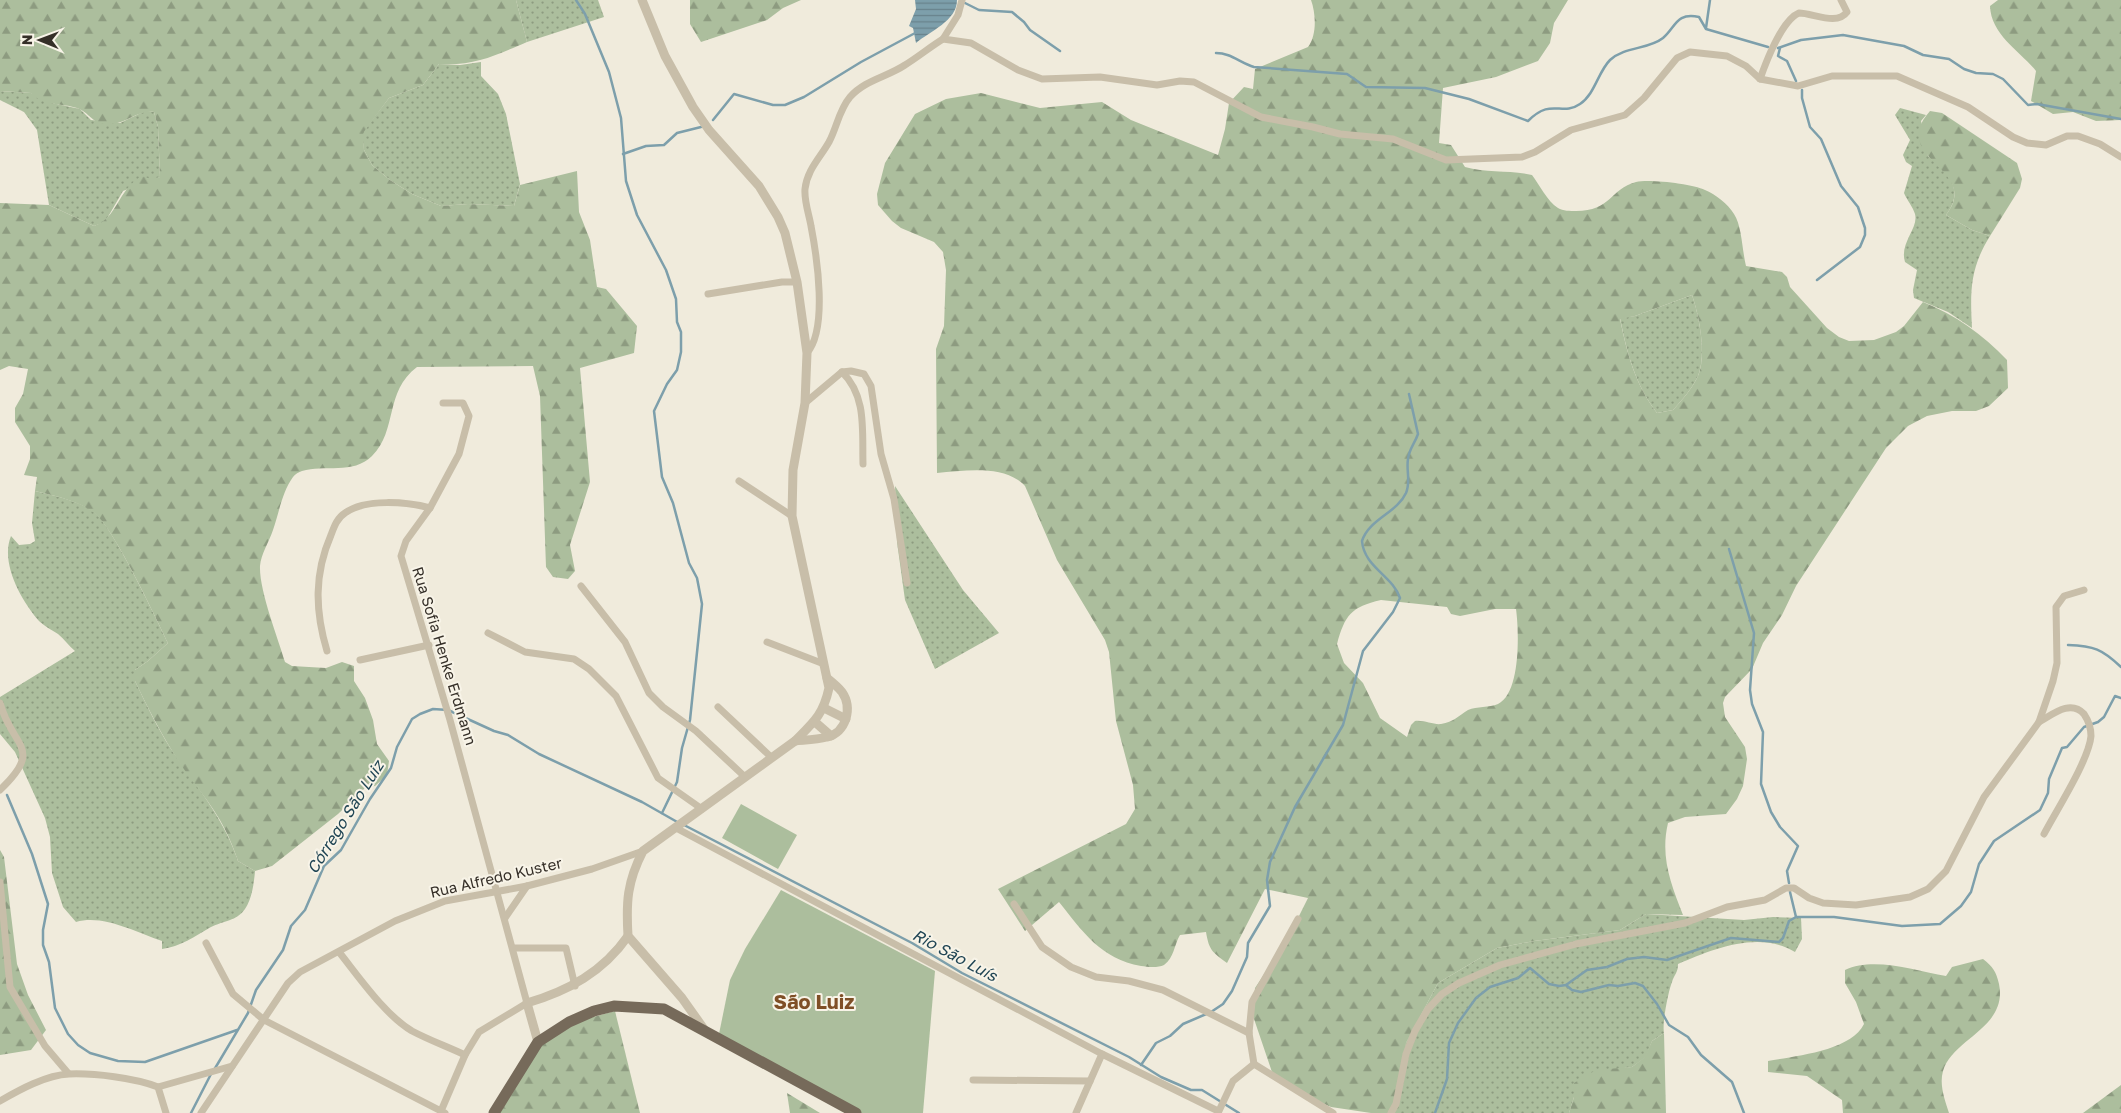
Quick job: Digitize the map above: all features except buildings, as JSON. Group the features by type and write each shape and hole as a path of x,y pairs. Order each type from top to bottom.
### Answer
{"main road":[{"path":"494,1113 538,1042 569,1022 594,1011 614,1006 664,1009 708,1035 856,1113"}],"street":[{"path":"206,943 230,990 241,1003 264,1020 443,1112 465,1055 479,1032 527,1003 575,986 618,950 628,936 629,881 643,851 694,815 744,776 795,741 815,722 824,708 829,688 792,516 793,470 805,403 807,353 797,282 785,233 778,217 759,186 713,135 693,106 665,56 642,0"},
{"path":"807,353 816,336 818,301 814,246 805,190 809,174 829,142 844,106 856,92 874,79 904,66 943,39 958,15 962,0"},
{"path":"1760,79 1770,53 1791,18 1799,13 1833,19 1842,17 1847,12 1841,0"},
{"path":"943,39 971,43 1018,70 1042,78 1100,77 1157,85 1188,80 1261,117 1340,134 1393,139 1446,160 1522,156 1535,152 1571,130 1625,115 1644,98 1670,65 1684,53 1697,52 1727,56 1746,66 1760,79 1798,86 1832,76 1898,76 1968,107 2006,133 2027,143 2046,145 2067,136 2078,136 2100,144 2121,157"},
{"path":"708,294 782,282 797,282"},
{"path":"805,403 842,372 850,371 864,374 871,386 881,454 894,499 907,583"},
{"path":"842,372 852,382 858,397 863,464"},
{"name":"Rua Sofia Henke Erdmann","path":"443,403 463,403 469,416 459,454 430,508 406,541 401,556 429,645 527,1003"},
{"path":"739,481 792,516"},
{"path":"326,651 320,626 317,598 319,572 324,550 339,518 352,509 381,503 401,502 430,508"},
{"path":"581,586 625,642 649,693 680,721 696,731 744,776"},
{"path":"1391,1113 1396,1104 1406,1054 1415,1031 1428,1009 1442,994 1459,983 1500,965 1576,944 1685,923 1727,907 1765,900 1786,888 1794,888 1809,898 1823,903 1856,905 1910,897 1928,890 1946,871 1984,797 2039,722 2054,681 2057,663 2056,607 2064,596 2084,590"},
{"path":"488,632 525,652 574,659 601,679 616,696 652,769 669,788 702,809"},
{"path":"767,642 824,664"},
{"path":"360,660 429,645"},
{"path":"795,741 831,736 842,727 846,719 847,704 842,692 826,676"},
{"path":"0,703 18,741 24,759 20,770 0,790"},
{"path":"718,707 772,757"},
{"path":"2039,722 2059,710 2072,707 2079,709 2086,716 2090,726 2091,737 2079,768 2044,834"},
{"path":"824,708 846,719"},
{"path":"815,722 831,736"},
{"path":"677,827 1102,1054 1219,1111 1233,1081 1254,1064"},
{"name":"Rua Alfredo Kuster","path":"201,1113 294,976 395,921 445,901 527,886 592,869 643,851"},
{"path":"0,882 10,987 44,1046 68,1074"},
{"path":"505,918 527,886"},
{"path":"1014,904 1042,947 1071,967 1096,977 1129,981 1163,990 1249,1033"},
{"path":"1298,919 1252,1002 1249,1033 1254,1064 1333,1113"},
{"path":"628,936 682,998 708,1035"},
{"path":"513,948 566,948 575,986"},
{"path":"339,952 367,987 397,1019 411,1030 465,1055"},
{"path":"527,1003 538,1042"},
{"path":"1076,1113 1102,1054"},
{"path":"0,1101 31,1086 68,1074 132,1079 158,1087 232,1066"},
{"path":"974,1080 1090,1081"},
{"path":"158,1087 166,1113"}],"green space":[{"path":"0,0 516,0 527,42 474,62 439,64 423,85 389,98 363,133 364,150 372,165 390,180 412,194 441,206 468,204 514,206 520,185 577,171 579,212 590,240 597,287 606,289 637,326 634,353 580,368 590,482 570,545 575,571 568,579 553,577 546,567 540,396 533,366 417,367 400,388 385,435 380,446 372,456 356,465 311,469 300,472 293,477 283,496 260,566 262,588 285,662 292,666 326,668 342,662 354,666 354,681 365,698 373,720 377,744 389,761 387,775 375,786 365,788 338,814 272,866 255,871 238,861 223,825 173,752 135,681 135,670 168,643 111,534 93,512 72,501 35,491 37,477 24,475 30,459 30,446 15,422 15,408 23,394 28,369 9,366 0,370 0,203 49,205 94,226 108,217 127,189 142,176 151,179 160,177 158,127 154,112 143,113 117,123 105,124 96,121 82,110 71,106 46,102 31,93 0,91"},
{"path":"516,0 598,0 604,17 527,42"},
{"path":"690,0 801,0 783,8 767,20 701,42 690,24"},
{"path":"1311,0 1568,0 1554,23 1550,43 1538,61 1496,77 1443,88 1439,143 1451,145 1465,167 1532,175 1554,205 1569,211 1588,210 1604,204 1621,189 1636,182 1661,182 1699,188 1717,197 1734,214 1740,232 1746,266 1782,272 1787,277 1790,287 1827,328 1839,337 1849,341 1874,340 1896,332 1904,326 1923,302 1947,313 1968,326 2007,360 2008,388 1989,406 1976,411 1952,411 1927,416 1908,426 1886,448 1796,586 1782,615 1763,643 1752,669 1725,697 1723,703 1725,717 1745,747 1747,759 1743,786 1737,799 1726,814 1685,817 1668,823 1665,847 1666,859 1671,881 1683,915 1646,914 1620,930 1534,941 1497,948 1438,983 1406,1043 1400,1099 1390,1113 1371,1113 1331,1107 1294,1091 1273,1075 1253,1016 1255,988 1288,938 1308,898 1265,889 1227,963 1212,950 1208,943 1206,932 1180,935 1167,962 1162,966 1150,967 1127,962 1104,951 1085,934 1059,902 1025,931 998,889 1126,824 1135,809 1133,785 1116,721 1109,652 1105,640 1057,560 1025,486 1006,474 995,472 972,470 937,473 936,349 944,326 946,270 943,252 934,242 901,228 892,221 878,205 877,194 885,163 915,114 946,99 981,93 1040,108 1102,102 1131,120 1218,155 1229,103 1244,87 1253,89 1255,69 1308,47 1314,31 1315,18","holes":["1692,295 1701,335 1701,367 1693,385 1673,410 1657,413 1637,379 1620,319 1635,316","1381,600 1447,607 1451,614 1460,616 1495,609 1516,609 1518,632 1517,661 1515,675 1506,698 1498,704 1468,710 1445,723 1415,721 1411,725 1407,737 1380,718 1363,683 1344,663 1337,644 1343,626 1351,614 1356,609"]},
{"path":"1998,0 2121,0 2121,120 2096,121 2073,112 2053,114 2031,101 2036,71 2007,42 1995,26 1990,6"},
{"path":"481,62 481,76 498,94 506,114 520,184 514,206 468,204 441,206 412,194 390,180 372,165 364,150 362,133 389,98 423,85 439,64 460,65"},
{"path":"0,91 31,93 52,103 80,109 91,120 120,123 145,111 154,112 158,127 160,177 123,191 105,222 94,226 49,205 37,130 24,112 0,100"},
{"path":"1900,108 1926,115 1921,121 1928,156 1948,176 1954,190 1952,206 1946,215 1972,230 1990,236 1975,269 1971,303 1972,328 1948,312 1914,298 1913,290 1917,270 1905,262 1904,255 1915,219 1914,211 1904,193 1912,166 1906,162 1903,155 1910,140 1895,115"},
{"path":"1930,111 1942,113 2017,163 2022,179 2020,188 1990,236 1972,230 1946,215 1954,199 1953,186 1946,175 1926,153 1920,141 1920,127"},
{"path":"1692,295 1701,335 1701,367 1693,385 1673,410 1657,413 1637,379 1620,318 1635,316"},
{"path":"895,486 963,590 999,633 935,669 905,600 897,542"},
{"path":"35,491 73,501 94,512 102,520 122,553 168,643 135,670 135,681 166,741 217,816 238,861 255,871 251,896 242,913 175,946 162,949 162,941 108,922 86,920 76,922 63,907 52,873 50,837 45,818 15,752 0,734 0,697 75,651 58,634 41,623 32,612 19,592 10,569 8,547 11,536 19,545 30,544 35,541 32,523"},
{"path":"741,804 797,835 778,869 722,838"},
{"path":"0,850 4,857 17,964 28,995 46,1030 31,1050 0,1055"},
{"path":"781,890 935,971 923,1113 846,1113 719,1034 730,980 745,949"},
{"path":"1646,914 1744,920 1773,917 1801,918 1802,939 1795,952 1766,942 1751,942 1721,948 1678,964 1667,1000 1664,1033 1652,1041 1646,1057 1632,1067 1617,1069 1574,1097 1569,1113 1390,1113 1406,1043 1438,983 1497,948 1534,941 1620,930"},
{"path":"1983,959 1992,967 1997,976 2000,999 1995,1012 1988,1022 1957,1050 1943,1071 1942,1087 1949,1113 1843,1113 1842,1100 1807,1076 1768,1072 1768,1061 1821,1051 1835,1046 1857,1033 1864,1024 1856,1002 1845,983 1845,970 1856,966 1882,964 1946,976 1952,967"},
{"path":"615,1011 640,1113 495,1113 525,1061 564,1025"},
{"path":"1664,1033 1666,1113 1569,1113 1574,1097 1574,1083 1596,1070 1632,1067 1645,1057 1652,1041"},
{"path":"2121,1085 2121,1113 2083,1113"},
{"path":"787,1093 820,1113 790,1113"}],"water":[{"path":"915,0 957,0 953,14 948,20 916,43 913,28 909,26 916,9"}],"waterway":[{"path":"576,0 585,14 609,72 621,118 626,181 637,215 666,270 676,299 677,322 681,332 681,352 677,370 667,384 654,411 662,477 673,503 689,563 697,578 702,604 690,720 682,748 677,782 662,813"},
{"path":"1706,28 1710,0"},
{"path":"965,3 979,10 1012,12 1030,30 1060,51"},
{"path":"1216,53 1231,56 1254,67 1347,74 1366,87 1425,88 1469,99 1528,121 1544,110 1567,109 1580,104 1589,95 1610,60 1622,52 1657,42 1677,22 1686,17 1699,17 1706,29 1768,47"},
{"path":"713,120 734,94 773,105 785,105 804,97 861,62 917,32"},
{"path":"1778,48 1801,40 1843,35 1904,46 1923,55 1949,59 1964,69 1976,73 1993,74 2003,79 2028,105 2037,104 2121,119"},
{"path":"1780,48 1778,56 1787,61 1796,81"},
{"path":"1802,90 1802,98 1810,127 1821,139 1841,186 1858,207 1865,228 1865,235 1860,247 1817,280"},
{"path":"623,154 646,146 664,145 677,133 701,127"},
{"path":"1141,1065 1156,1043 1170,1036 1183,1024 1211,1012 1223,1004 1232,991 1247,957 1248,943 1270,906 1267,880 1270,862 1295,807 1343,725 1363,651 1393,612 1400,598 1391,583 1368,558 1362,541 1371,527 1396,506 1406,493 1409,455 1418,434 1409,394"},
{"path":"1729,549 1754,633 1750,690 1752,704 1763,732 1761,784 1771,812 1780,827 1798,846 1787,871 1789,883"},
{"path":"2068,645 2085,646 2103,652 2121,667"},
{"path":"1435,1113 1447,1079 1449,1043 1458,1023 1476,998 1490,987 1518,978 1530,968 1549,984 1566,985 1587,970 1607,967 1627,959 1644,957 1667,960 1731,938 1779,942 1783,938 1789,921 1796,917 1834,917 1902,926 1940,924 1961,906 1971,892 1979,864 1994,841 2040,810 2048,793 2049,779 2062,748 2067,747 2084,727 2098,722 2104,717 2115,696 2121,698"},
{"name":"Córrego São Luiz","path":"214,1070 248,1013 256,990 283,950 291,926 305,910 324,866 341,850 370,799 391,768 397,747 412,719 420,714 433,709 448,710 494,731 508,735 539,754 642,802 679,823"},
{"path":"7,795 32,854 48,904 43,930 43,945 49,962 55,1008 68,1034 78,1045 90,1053 118,1061 145,1062 237,1030"},
{"name":"Rio São Luís","path":"684,825 912,943 962,973 1129,1057 1161,1077 1191,1090 1202,1090 1239,1113"},
{"path":"1790,892 1796,917"},
{"path":"1566,985 1572,990 1581,992 1609,985 1618,986 1635,983 1643,986 1657,1004 1669,1025 1688,1037 1701,1055 1732,1082 1744,1113"},
{"name":"Córrego São Luiz","path":"191,1113 211,1074"}],"district":[{"name":"São Luiz","path":"814,1002"}]}
